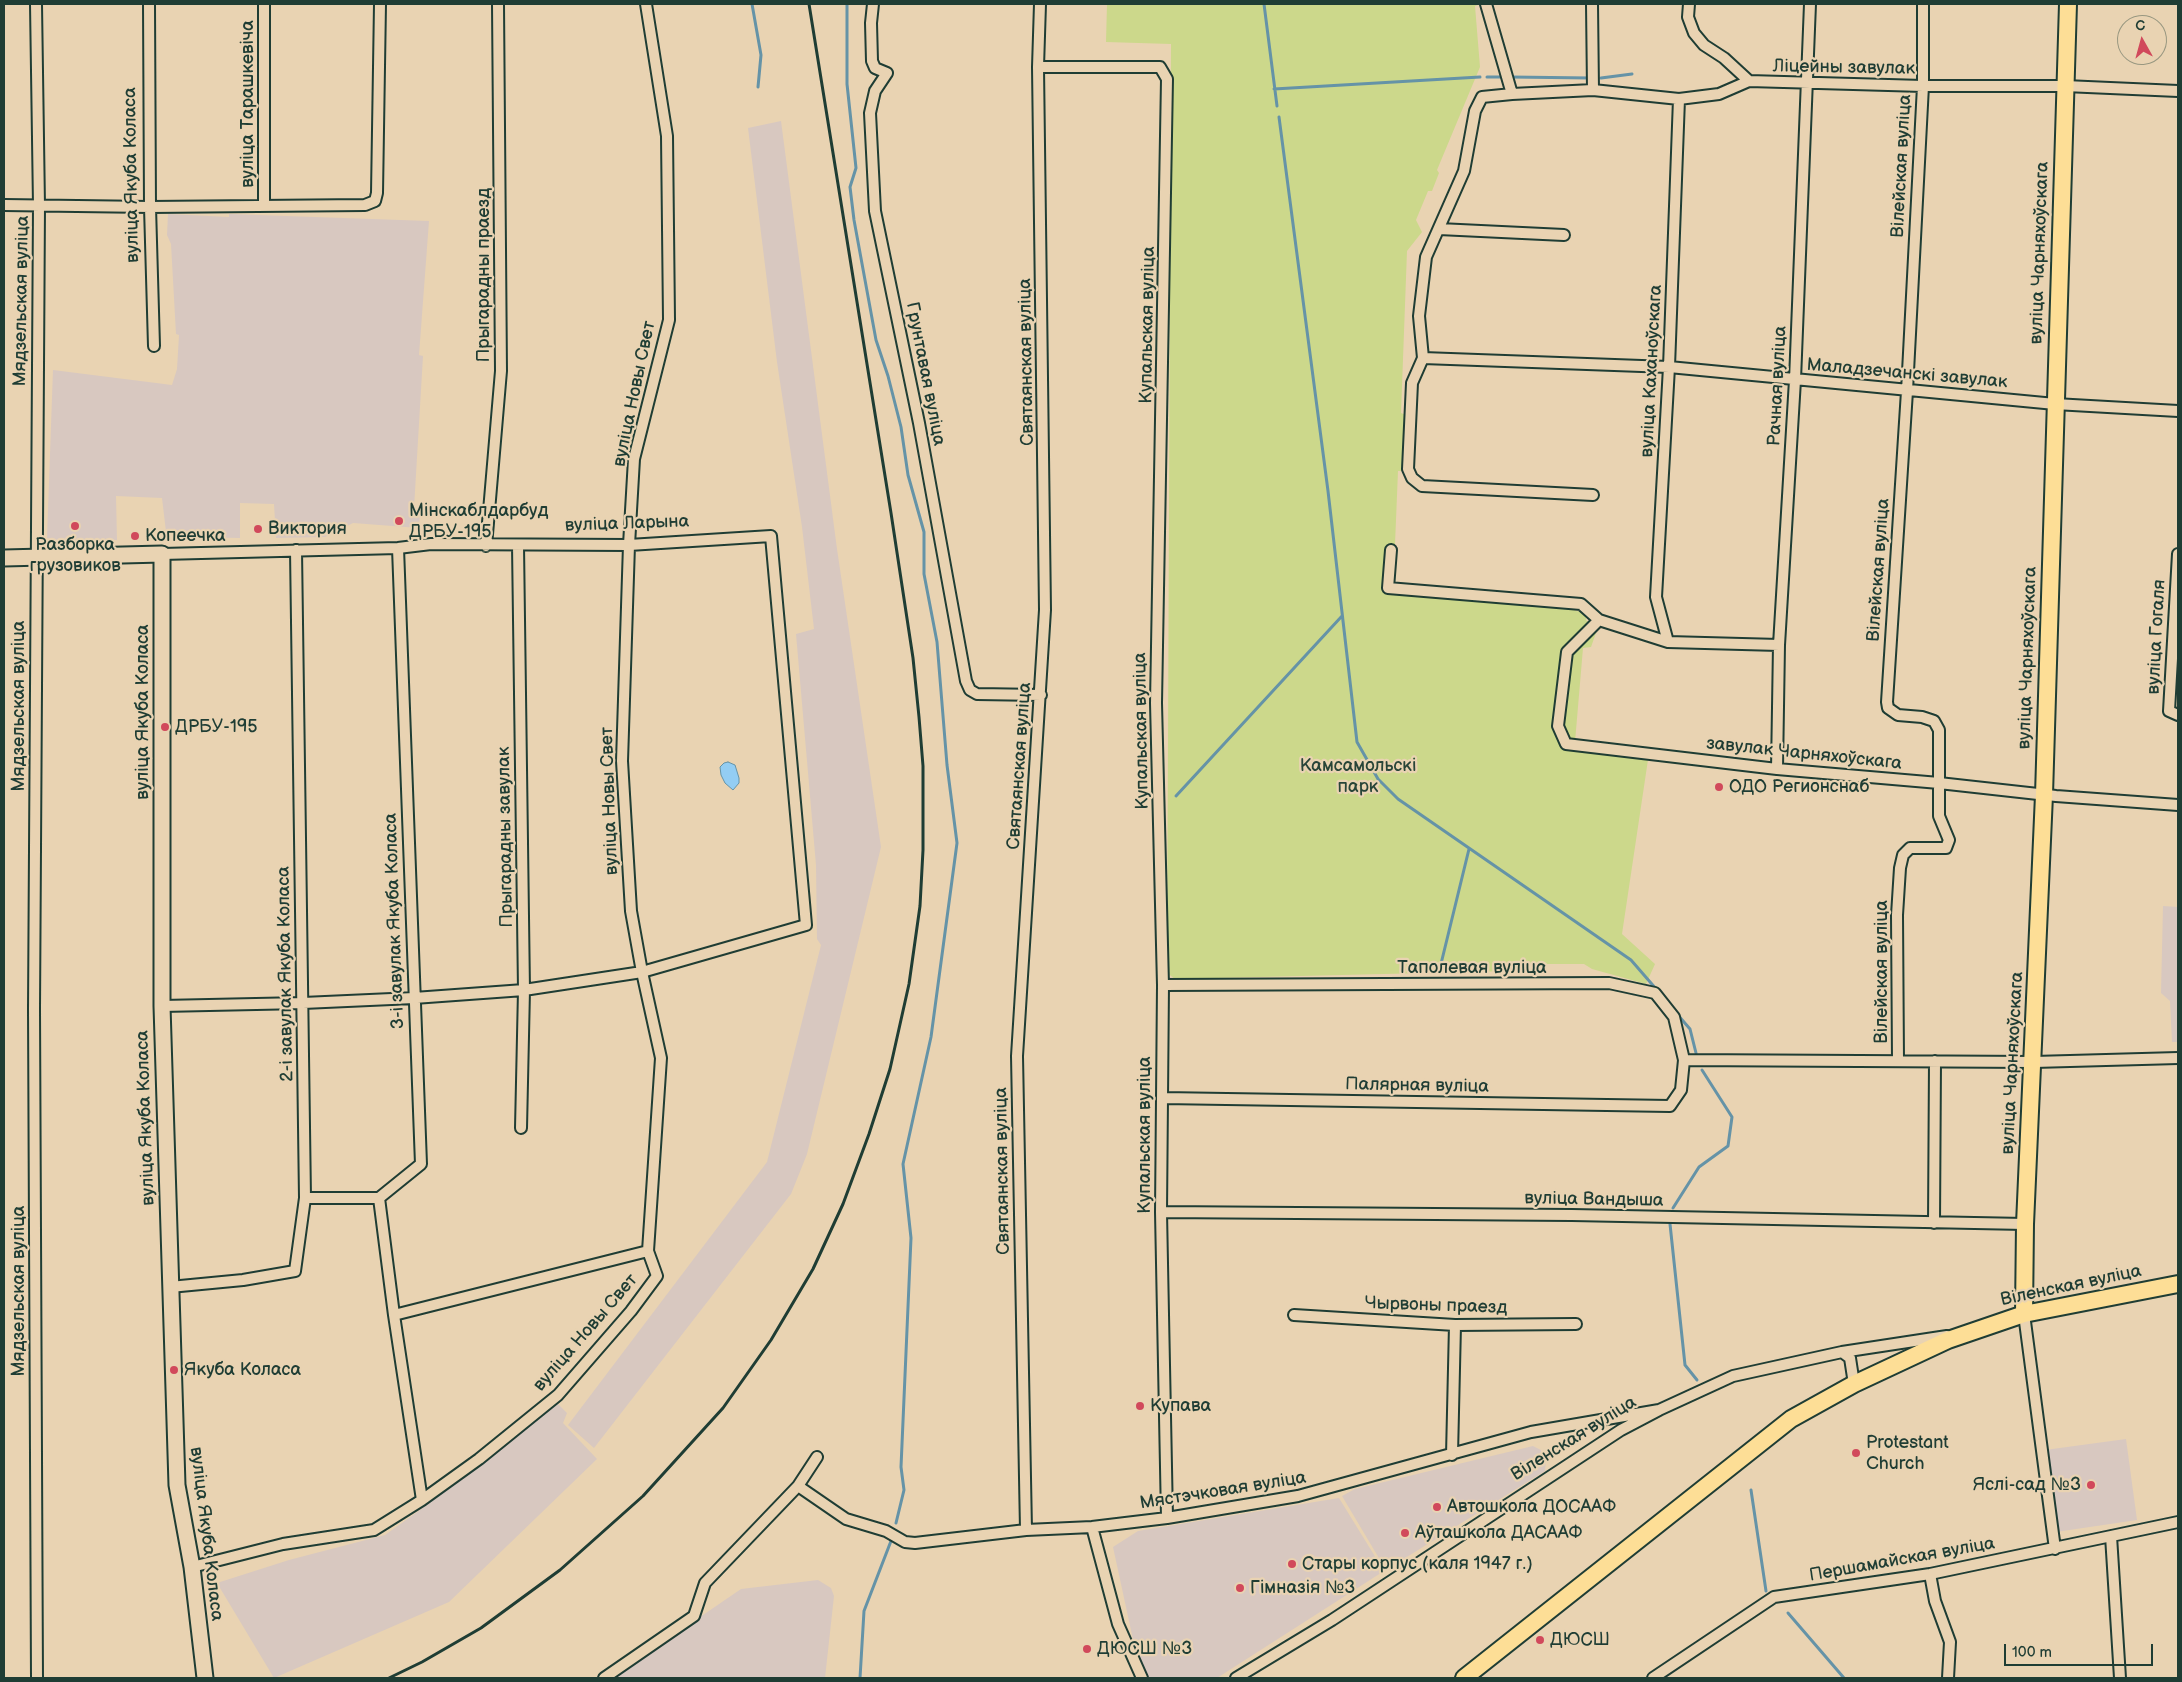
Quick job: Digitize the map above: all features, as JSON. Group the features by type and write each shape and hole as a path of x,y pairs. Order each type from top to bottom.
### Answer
{"main road":[{"name":"вуліца Чарняхоўскага","path":"2024,1314 2025,1224 2034,1062 2044,795 2068,4"},
{"name":"Віленская вуліца","path":"1464,1678 1791,1419 1854,1384 1948,1340 2024,1314 2178,1284"}],"street":[{"name":"Мядзельская вуліца","path":"36,4 39,206 34,1019 37,1678"},
{"name":"вуліца Якуба Коласа","path":"150,4 150,207 154,346"},
{"name":"вуліца Тарашкевіча","path":"264,4 264,205"},
{"path":"4,205 150,207 365,205 375,201 377,193 380,4"},
{"name":"Прыгарадны праезд","path":"486,546 501,371 498,4"},
{"name":"вуліца Новы Свет","path":"192,1567 284,1544 374,1530 422,1500 479,1459 558,1395 631,1311 657,1276 648,1251 661,1058 642,972 631,910 622,761 629,545 634,459 669,320 667,136 646,4"},
{"name":"Грунтавая вуліца","path":"873,4 871,23 872,61 875,68 888,73 875,91 870,113 875,211 920,432 966,681 970,690 977,694 1041,695"},
{"name":"Святаянская вуліца","path":"1026,1530 1018,1056 1046,610 1038,67 1040,4"},
{"path":"1486,4 1512,94"},
{"path":"1592,4 1593,90"},
{"path":"1689,4 1688,17 1694,33 1704,44 1724,58 1749,81"},
{"name":"Рачная вуліца","path":"1777,770 1779,645 1795,380 1810,4"},
{"name":"Вілейская вуліца","path":"1898,1060 1897,915 1900,868 1903,855 1910,848 1946,848 1949,840 1939,816 1939,730 1934,721 1922,717 1898,715 1888,708 1887,702 1907,391 1923,86 1923,4"},
{"name":"Купальская вуліца","path":"1038,67 1160,67 1167,78 1156,703 1163,985 1161,1212 1167,1518"},
{"name":"Ліцейны завулак","path":"1439,229 1464,171 1475,111 1482,97 1593,90 1679,99 1719,94 1749,81 1923,86 2065,86 2178,91"},
{"name":"вуліца Каханоўскага","path":"1668,642 1656,597 1669,367 1679,99"},
{"path":"1564,235 1439,229 1426,256 1419,316 1423,358 1412,383 1408,469 1412,478 1422,486 1593,495"},
{"name":"Маладзечанскі завулак","path":"1423,358 1669,367 2055,404 2178,411"},
{"name":"вуліца Ларына","path":"4,558 398,548 431,544 486,546 629,545 771,536 806,925 642,972"},
{"name":"Прыгарадны завулак","path":"518,545 524,990 521,1128"},
{"name":"3-і завулак Якуба Коласа","path":"380,1198 421,1164 398,548"},
{"name":"2-і завулак Якуба Коласа","path":"170,1287 243,1280 295,1271 305,1198 296,550"},
{"path":"1391,550 1388,588 1581,604 1599,620 1668,642 1779,645"},
{"name":"вуліца Якуба Коласа","path":"162,554 162,1006 177,1484 192,1567 205,1678"},
{"name":"вуліца Гогаля","path":"2178,554 2169,712 2178,716"},
{"name":"завулак Чарняхоўскага","path":"1599,620 1567,652 1558,726 1566,744 1777,770 1939,782 2044,795 2178,805"},
{"path":"162,1006 414,998 524,990 642,972"},
{"name":"Таполевая вуліца","path":"1163,985 1609,983 1655,993 1674,1018 1684,1060 1681,1090 1670,1106"},
{"path":"1684,1060 2034,1062 2178,1058"},
{"path":"1934,1223 1935,1061"},
{"name":"Палярная вуліца","path":"1163,1098 1670,1106"},
{"path":"305,1198 380,1198 394,1316 422,1500"},
{"name":"вуліца Вандыша","path":"1161,1212 1572,1215 2025,1224"},
{"name":"вуліца Новы Свет","path":"394,1316 648,1251"},
{"path":"2024,1314 2055,1549"},
{"name":"Чырвоны праезд","path":"1294,1315 1455,1326 1576,1324"},
{"path":"1452,1455 1455,1326"},
{"name":"Віленская вуліца","path":"1236,1678 1332,1620 1620,1430 1659,1410 1733,1376 1842,1352 1973,1331"},
{"path":"1842,1352 1850,1358 1854,1384"},
{"name":"Мястэчковая вуліца","path":"798,1486 846,1519 886,1531 905,1542 915,1543 1026,1530 1092,1527 1167,1518 1298,1496 1531,1432 1615,1416 1659,1410"},
{"path":"1615,1416 1620,1422 1620,1430"},
{"path":"604,1678 694,1616 705,1583 798,1486 817,1457"},
{"name":"Першамайская вуліца","path":"1653,1678 1774,1597 1930,1574 2178,1522"},
{"path":"1092,1527 1118,1624 1142,1678"},
{"path":"2111,1536 2120,1678"},
{"path":"1930,1574 1935,1601 1950,1642 1948,1678"}],"shaded area":[{"path":"781,121 837,549 881,847 807,1154 791,1194 594,1448 568,1425 767,1162 821,945 817,939 816,865 796,634 814,629 802,527 777,362 748,128"},
{"path":"168,214 229,217 229,214 429,221 419,355 423,356 414,508 420,509 419,528 353,523 325,537 276,538 274,504 240,503 240,538 190,537 186,541 167,540 162,498 116,496 117,540 77,542 56,541 47,538 53,370 172,385 177,369 179,335 176,334 171,244 167,235"},
{"path":"2163,906 2178,907 2178,1042 2172,1042 2170,1001 2161,993"},
{"path":"555,1401 567,1413 563,1423 597,1459 449,1602 274,1678 217,1583 289,1560 385,1535 420,1510"},
{"name":"Яслі-сад №3","path":"2126,1439 2137,1520 2056,1532 2045,1450"},
{"name":"Аўташкола ДАСААФ","path":"1533,1446 1541,1450 1546,1460 1545,1471 1386,1570 1342,1496 1355,1489"},
{"name":"Гімназія №3","path":"1339,1498 1384,1571 1217,1678 1149,1678 1137,1658 1113,1547 1138,1531"},
{"path":"818,1580 831,1588 834,1596 825,1678 611,1678 741,1589"}],"green space":[{"name":"Камсамольскі парк","path":"1107,4 1481,4 1475,6 1480,67 1437,170 1439,173 1432,191 1428,191 1416,220 1422,232 1407,251 1401,413 1406,415 1402,471 1398,471 1393,593 1420,596 1422,593 1485,600 1485,602 1503,604 1502,601 1572,607 1576,611 1586,612 1586,620 1597,630 1591,647 1583,648 1575,742 1649,753 1622,934 1655,964 1646,984 1592,969 1584,964 1514,964 1509,971 1175,979 1167,973 1171,44 1106,42"}],"water":[{"path":"728,762 735,765 739,778 739,783 733,790 725,783 721,775 720,767"}],"waterway":[{"path":"752,4 761,55 758,87"},
{"path":"847,4 847,84 856,168 850,187 854,220 876,340 888,376 901,427 908,475 924,532 924,574 937,642 947,765 957,843 931,1037 903,1164 911,1238 901,1467 904,1490 896,1523"},
{"path":"1264,4 1277,106"},
{"path":"1601,78 1632,74"},
{"path":"1274,89 1480,77"},
{"path":"1487,77 1503,77"},
{"path":"1510,77 1591,78"},
{"path":"1279,117 1328,491 1357,742 1378,779 1398,799 1631,960 1657,990"},
{"path":"1176,796 1342,616"},
{"path":"1439,972 1469,849"},
{"path":"1677,1014 1690,1029 1696,1053"},
{"path":"1673,1208 1699,1167 1728,1146 1732,1117 1702,1070"},
{"path":"1670,1224 1685,1365 1697,1380"},
{"path":"1751,1490 1766,1591"},
{"path":"860,1678 864,1611 891,1541"},
{"path":"1788,1613 1844,1678"}],"railway":[{"path":"389,1678 422,1662 481,1628 560,1570 643,1496 723,1408 771,1340 813,1269 843,1204 869,1134 890,1069 909,984 920,906 923,850 923,766 913,658 809,4"}],"place":[{"name":"Мінскаблдарбуд ДРБУ-195","path":"399,521"},
{"name":"Разборка грузовиков","path":"75,526"},
{"name":"Виктория","path":"258,529"},
{"name":"Копеечка","path":"135,536"},
{"name":"ДРБУ-195","path":"165,727"},
{"name":"ОДО Регионснаб","path":"1719,787"},
{"name":"Якуба Коласа","path":"174,1370"},
{"name":"Купава","path":"1140,1406"},
{"name":"Protestant Church","path":"1856,1453"},
{"name":"Яслі-сад №3","path":"2091,1485"},
{"name":"Автошкола ДОСААФ","path":"1437,1507"},
{"name":"Аўташкола ДАСААФ","path":"1405,1533"},
{"name":"Стары корпус (каля 1947 г.)","path":"1292,1564"},
{"name":"Гімназія №3","path":"1240,1588"},
{"name":"ДЮСШ","path":"1540,1640"},
{"name":"ДЮСШ №3","path":"1087,1649"}]}
